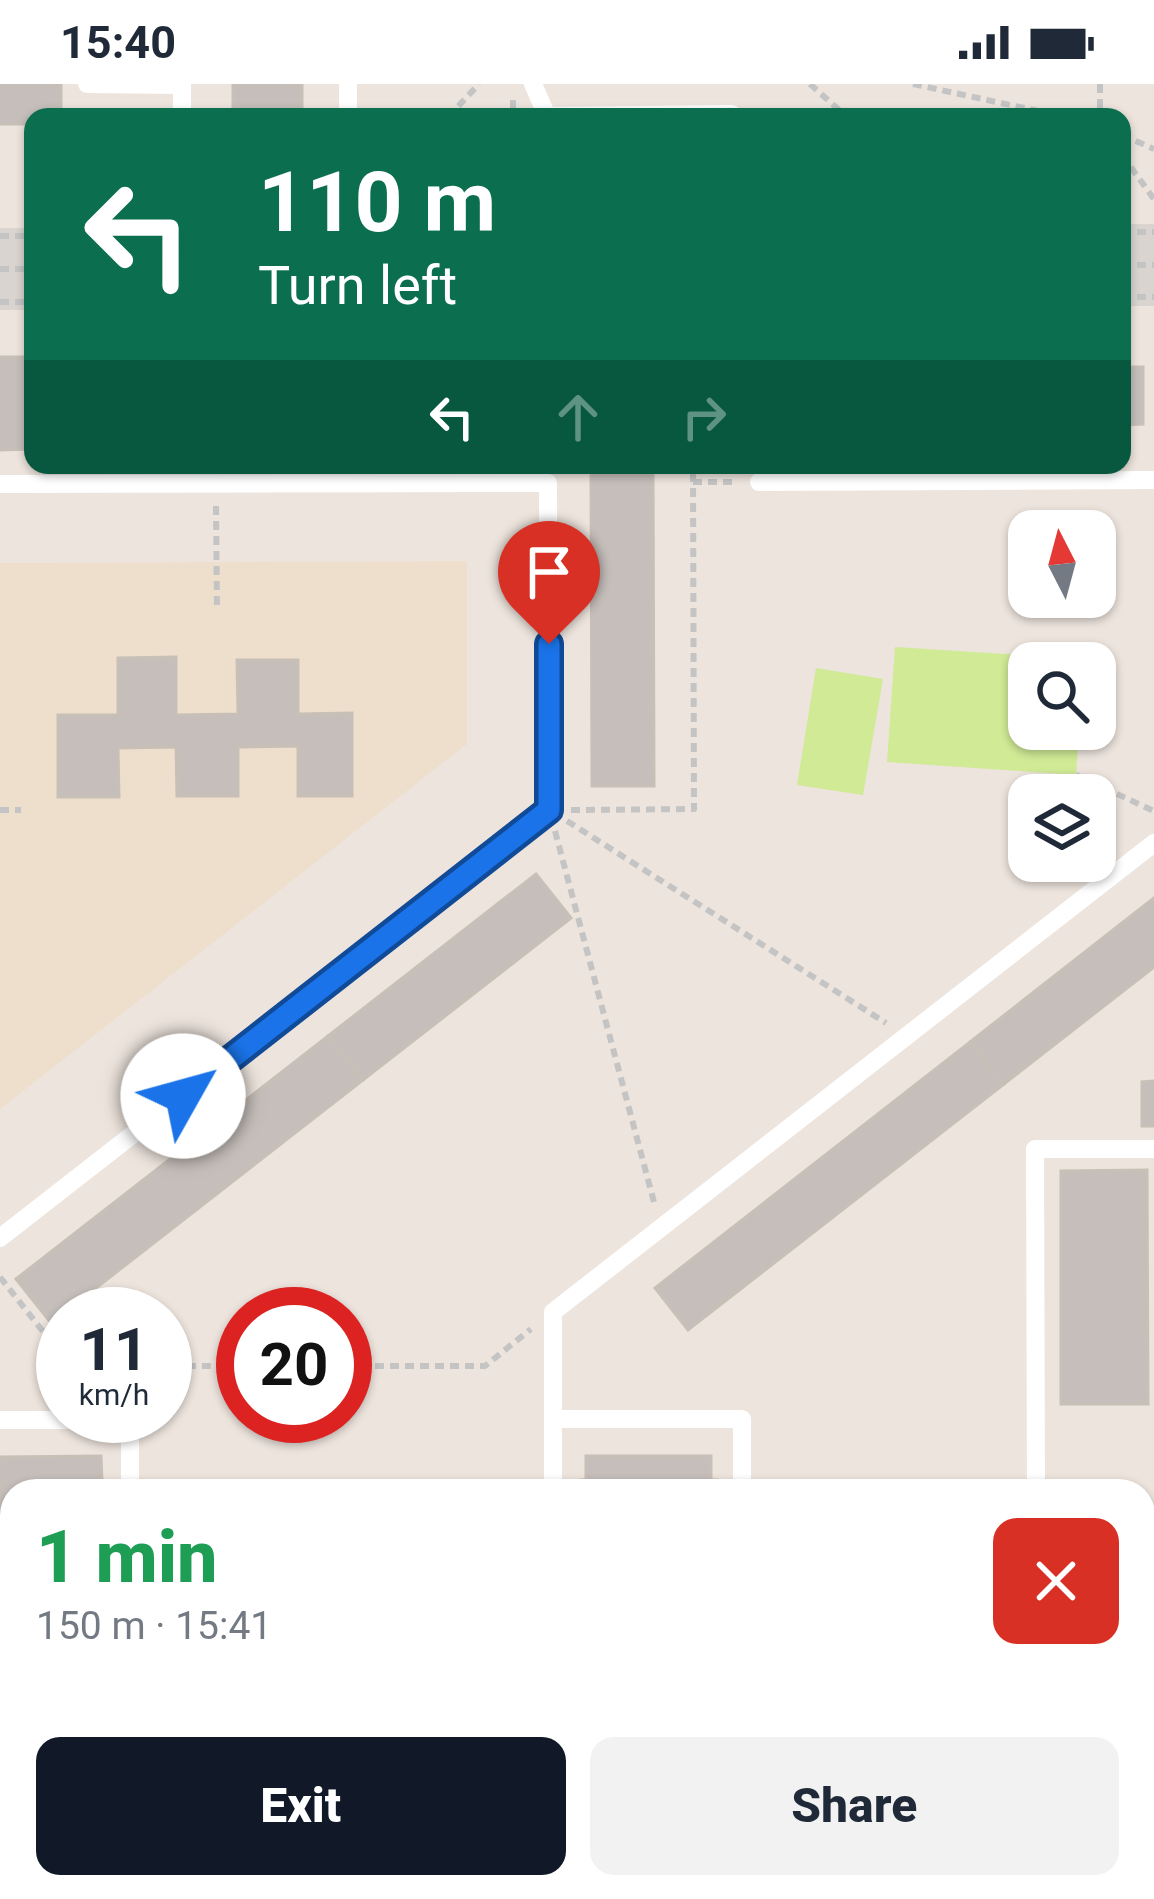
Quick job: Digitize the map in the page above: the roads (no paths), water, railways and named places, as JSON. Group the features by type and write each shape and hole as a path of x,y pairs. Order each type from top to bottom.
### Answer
{"lane":[{"path":"86,84 182,85"},
{"path":"759,482 1154,480"},
{"path":"0,484 548,483 549,810 0,1238"},
{"path":"554,1479 553,1312 1154,843"},
{"path":"1036,1479 1035,1149 1154,1149"},
{"path":"553,1419 742,1418 742,1479"},
{"path":"0,1420 130,1420 130,1479"}]}
